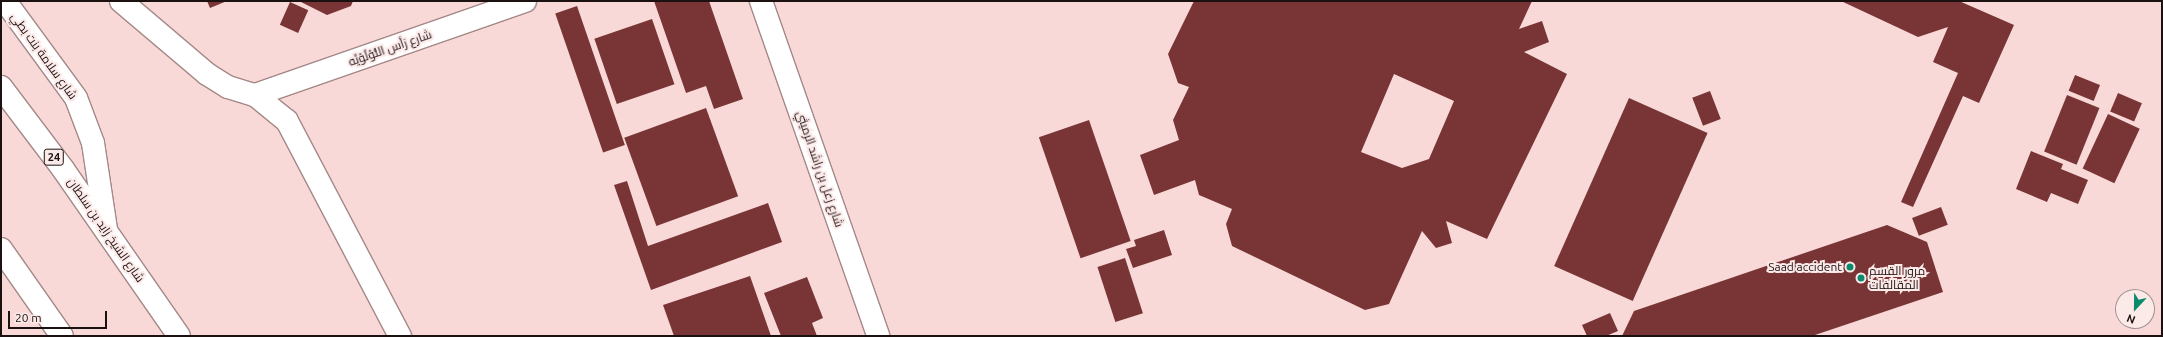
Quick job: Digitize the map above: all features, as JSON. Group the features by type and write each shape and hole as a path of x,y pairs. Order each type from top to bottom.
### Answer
{"main road":[{"name":"شارع سلامة بنت بطي","path":"5,1 76,98 93,143 106,229"},
{"path":"121,1 207,74 228,87 255,95 287,121 302,145 400,336"},
{"name":"شارع رَأس اللُّؤلُؤيَّه","path":"255,95 525,1"},
{"name":"شارع زعل بن راشد الرميثي","path":"761,1 878,336"},
{"name":"شارع الشيخ زايد بن سلطان","path":"1,88 106,229 179,336"},
{"path":"1,249 62,336"}],"building":[{"path":"207,1 227,1 210,8"},
{"path":"299,1 353,1 351,6 327,15"},
{"path":"654,1 709,1 743,99 714,109 706,86 686,93"},
{"path":"1194,1 1532,1 1519,29 1542,21 1549,42 1524,52 1567,74 1487,239 1446,221 1452,243 1436,248 1422,231 1389,304 1365,310 1232,246 1226,224 1232,209 1199,195 1195,180 1154,195 1140,155 1179,140 1173,120 1189,87 1178,83 1168,54","holes":["1394,74 1454,101 1429,159 1402,168 1361,152"]},
{"path":"1841,1 1959,1 2014,25 1979,103 1963,96 1913,207 1901,202 1958,73 1933,62 1948,27 1918,37"},
{"path":"290,2 308,10 298,33 280,25"},
{"path":"577,6 625,145 603,152 555,13"},
{"path":"652,19 674,84 617,104 594,39"},
{"path":"2075,75 2100,85 2094,101 2069,91"},
{"path":"1710,91 1721,119 1703,126 1692,98"},
{"path":"2118,93 2142,103 2134,122 2110,111"},
{"path":"2067,95 2099,108 2077,165 2044,152"},
{"path":"1629,98 1708,133 1633,301 1554,266"},
{"path":"706,108 738,196 656,226 624,138"},
{"path":"2108,114 2140,129 2114,183 2083,168"},
{"path":"1089,120 1131,241 1081,258 1039,137"},
{"path":"2031,151 2063,164 2061,169 2088,180 2078,204 2051,193 2047,202 2016,189"},
{"path":"627,181 648,246 768,203 782,242 651,290 614,185"},
{"path":"1941,207 1948,225 1919,236 1912,218"},
{"name":"Saad accident","path":"1887,225 1927,242 1943,292 1812,336 1622,336 1634,311"},
{"path":"1164,230 1172,255 1133,268 1126,249 1136,246 1134,240"},
{"path":"1125,258 1143,313 1115,322 1097,267"},
{"path":"750,276 771,336 674,336 663,305"},
{"path":"807,277 823,318 812,323 817,336 781,336 764,293"},
{"path":"1610,313 1618,331 1606,336 1587,336 1582,325"}],"place":[{"name":"Saad accident","path":"1850,267"},
{"name":"مرور القسم المقالفات","path":"1861,278"}]}
